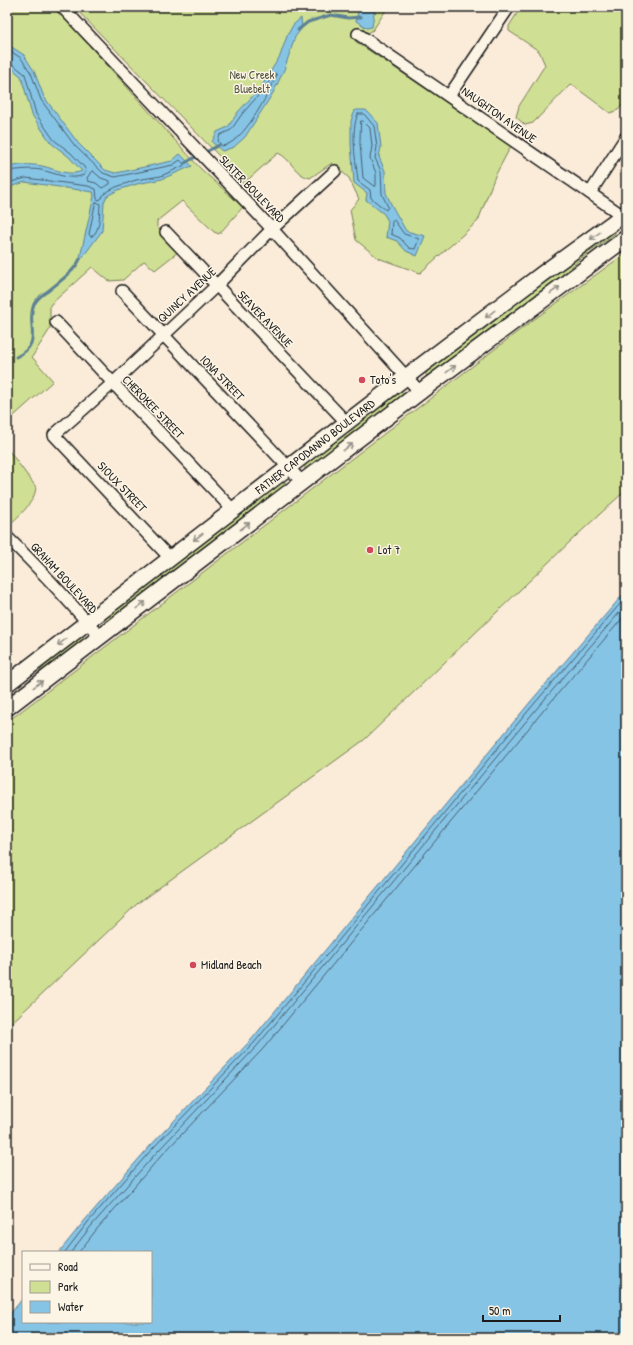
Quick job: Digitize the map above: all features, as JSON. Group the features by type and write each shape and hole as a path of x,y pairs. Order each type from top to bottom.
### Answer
{"main road":[{"name":"FATHER CAPODANNO BOULEVARD","path":"9,680 290,468 542,274 625,215"},
{"name":"FATHER CAPODANNO BOULEVARD","path":"7,708 420,392 626,238"}],"street":[{"name":"SLATER BOULEVARD","path":"62,7 272,229 420,392"},
{"path":"449,96 509,7"},
{"name":"NAUGHTON AVENUE","path":"358,34 590,193 625,215"},
{"path":"590,193 626,137"},
{"name":"QUINCY AVENUE","path":"54,435 216,286 272,229 335,170"},
{"name":"SEAVER AVENUE","path":"166,232 347,423"},
{"name":"IONA STREET","path":"122,291 302,482"},
{"name":"CHEROKEE STREET","path":"56,322 233,510"},
{"name":"SIOUX STREET","path":"54,435 170,558"},
{"name":"GRAHAM BOULEVARD","path":"7,537 67,598 100,637"}],"green space":[{"path":"7,7 53,7 201,169 243,207 219,234 214,232 182,201 157,221 157,227 177,247 178,252 155,270 144,261 123,280 109,281 92,267 50,305 50,329 32,357 53,381 7,422"},
{"name":"New Creek Bluebelt","path":"74,7 388,7 373,30 355,41 511,146 495,176 478,221 420,273 378,258 356,240 350,210 359,199 349,178 332,163 310,178 300,174 287,159 278,153 243,184 223,160"},
{"path":"521,7 626,7 626,101 618,110 610,113 571,84 533,123 525,125 516,117 519,106 545,65 539,51 509,31 509,26"},
{"path":"615,232 615,234 579,260 550,286 430,377 426,375 426,371 528,292"},
{"path":"626,253 626,490 575,537 364,740 138,903 7,1027 7,722 529,323"},
{"path":"401,391 405,396 307,470 305,469 306,464"},
{"path":"7,448 36,487 30,503 9,525 7,523"},
{"path":"284,482 286,483 286,486 107,623 105,622 105,617"},
{"path":"82,636 85,639 7,700 7,698 36,675 53,657"}],"water":[{"path":"361,7 376,7 372,27 367,28 356,21"},
{"path":"301,18 302,28 295,37 284,70 273,93 245,137 234,147 222,151 212,142 217,132 228,127 238,112 261,87 280,56 287,36 293,25"},
{"path":"7,44 24,55 34,71 44,97 78,143 105,170 115,173 121,172 172,161 180,154 192,166 162,179 137,184 118,190 107,196 104,202 102,231 79,262 94,196 93,192 25,182 7,188 7,168 15,166 38,165 67,173 77,173 82,171 68,156 51,143 32,115 21,76 7,65"},
{"path":"355,110 366,110 378,123 381,147 379,157 385,171 386,193 406,231 425,236 417,256 406,251 397,241 386,237 388,221 384,214 366,200 367,193 354,183 351,121"},
{"path":"626,591 626,1338 7,1338 7,1318 22,1299 22,1323 152,1323 152,1251 60,1251 150,1146 251,1040 531,701"}],"waterway":[{"path":"298,30 308,22 331,15 348,18 361,17"},
{"path":"204,153 219,145"},
{"path":"185,163 199,155"},
{"path":"16,357 25,352 30,346 32,340 31,319 34,304 40,297 70,272 80,259"}],"place":[{"name":"Toto's","path":"362,380"},
{"name":"Lot 7","path":"370,550"},
{"name":"Midland Beach","path":"193,965"}]}
